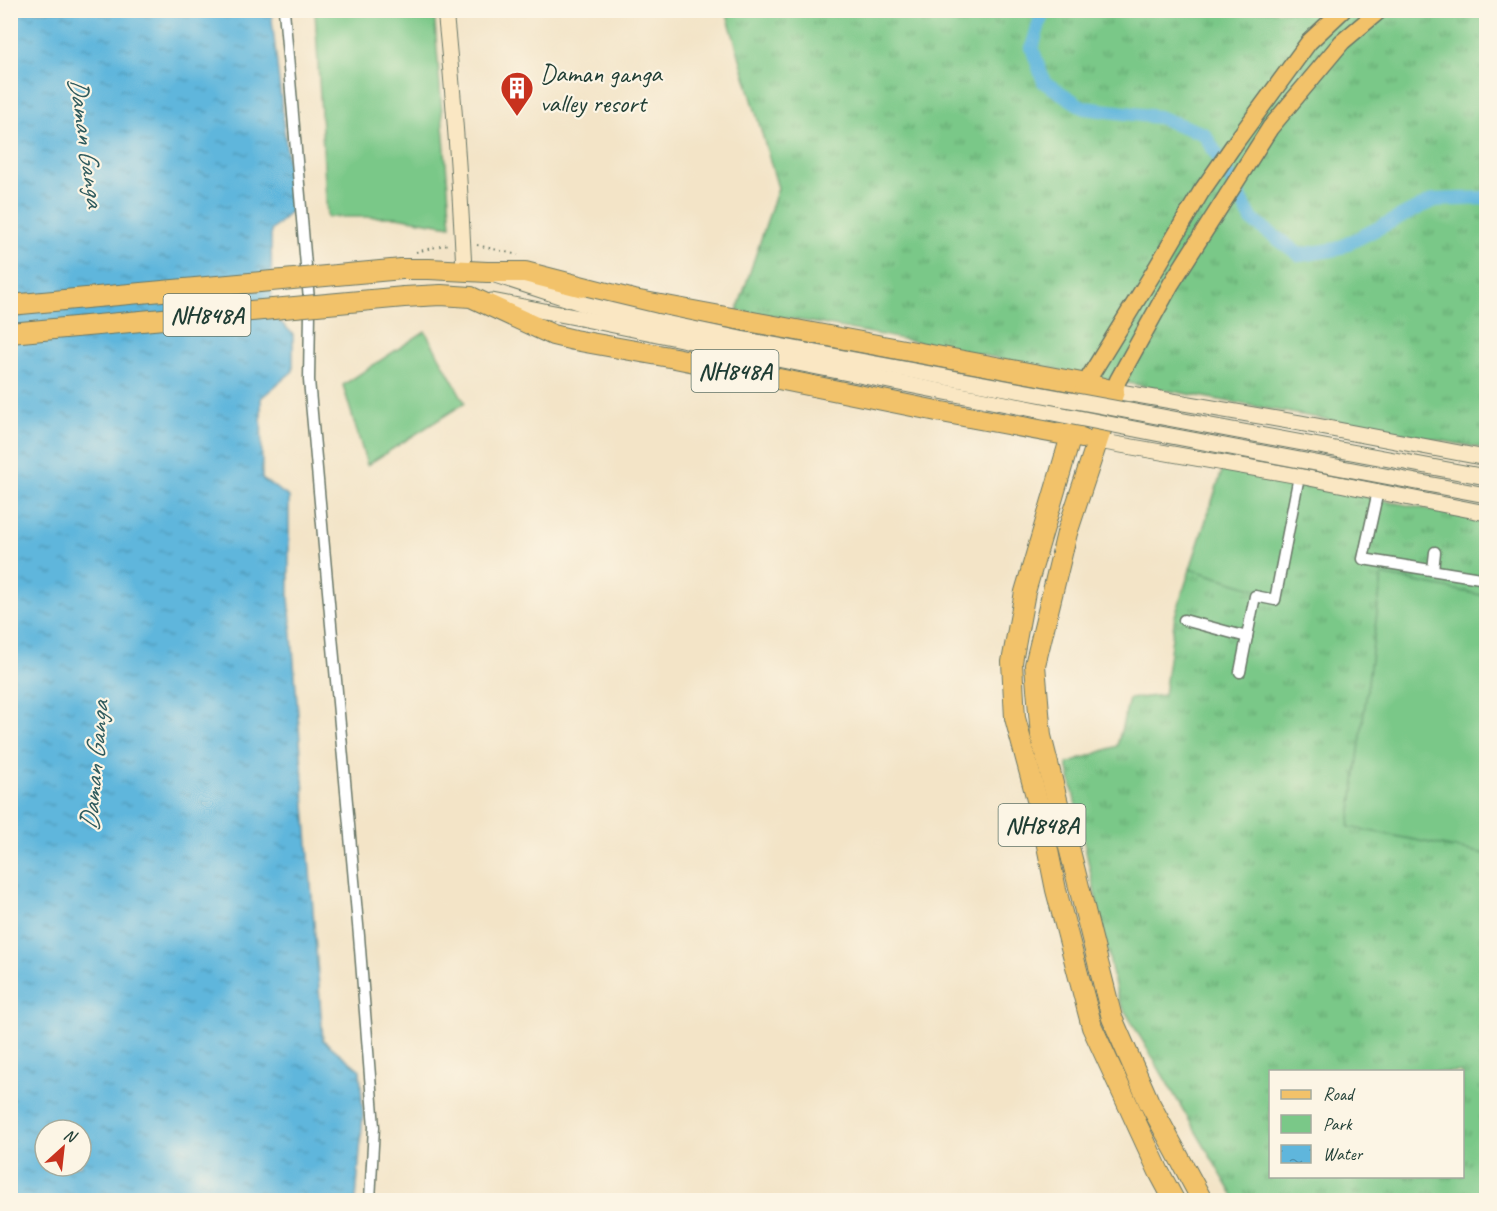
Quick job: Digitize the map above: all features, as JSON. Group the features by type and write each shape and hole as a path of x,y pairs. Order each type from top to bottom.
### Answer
{"highway":[{"name":"NH848A","path":"10,304 402,269 464,271"},
{"path":"464,271 525,272 634,300 1087,384 1114,391 1098,441"},
{"name":"NH848A","path":"10,333 404,297 441,295 471,297 553,335 574,340 1098,441 1067,533 1035,665 1041,736 1112,1018 1149,1102 1202,1200"},
{"path":"1071,436 1078,407 1087,384"},
{"name":"NH848A","path":"1071,436 1025,592 1012,662 1015,718 1040,811 1056,890 1092,1027 1174,1200"}],"main road":[{"path":"445,10 464,271"},
{"path":"1087,384 1201,192 1309,42 1343,10"},
{"path":"1380,10 1342,42 1270,128 1171,284 1114,391 1486,458"},
{"path":"487,272 582,311 776,358 1486,495"},
{"path":"471,297 655,321 741,339 1486,477"},
{"path":"1098,441 1486,513"}],"street":[{"path":"284,10 310,312 309,380 374,1127 370,1200"},
{"path":"1240,672 1255,596 1275,600 1299,477"},
{"path":"1378,492 1363,559 1486,579"},
{"path":"1433,570 1435,552"},
{"path":"1184,620 1246,637"}],"green space":[{"path":"315,11 434,11 451,226 396,217 327,217"},
{"path":"726,11 1486,11 1486,449 869,333 737,311 778,188"},
{"path":"425,331 465,403 367,465 343,385"},
{"path":"1223,468 1486,521 1486,1200 1236,1200 1118,999 1067,764 1117,746 1129,699 1164,695 1175,616"},
{"path":"1223,468 1293,482 1279,596 1190,569"},
{"path":"1382,575 1486,596 1486,854 1349,827"}],"water":[{"name":"Daman Ganga","path":"10,11 271,11 291,211 271,231 272,314 293,334 293,371 261,398 262,479 289,497 289,597 323,1040 360,1070 363,1115 356,1200 11,1200"}],"waterway":[{"path":"1043,10 1032,48 1044,82 1084,108 1158,117 1204,134 1252,220 1300,255 1337,249 1434,200 1486,198"}],"place":[{"name":"Daman ganga valley resort","path":"517,117"}]}
